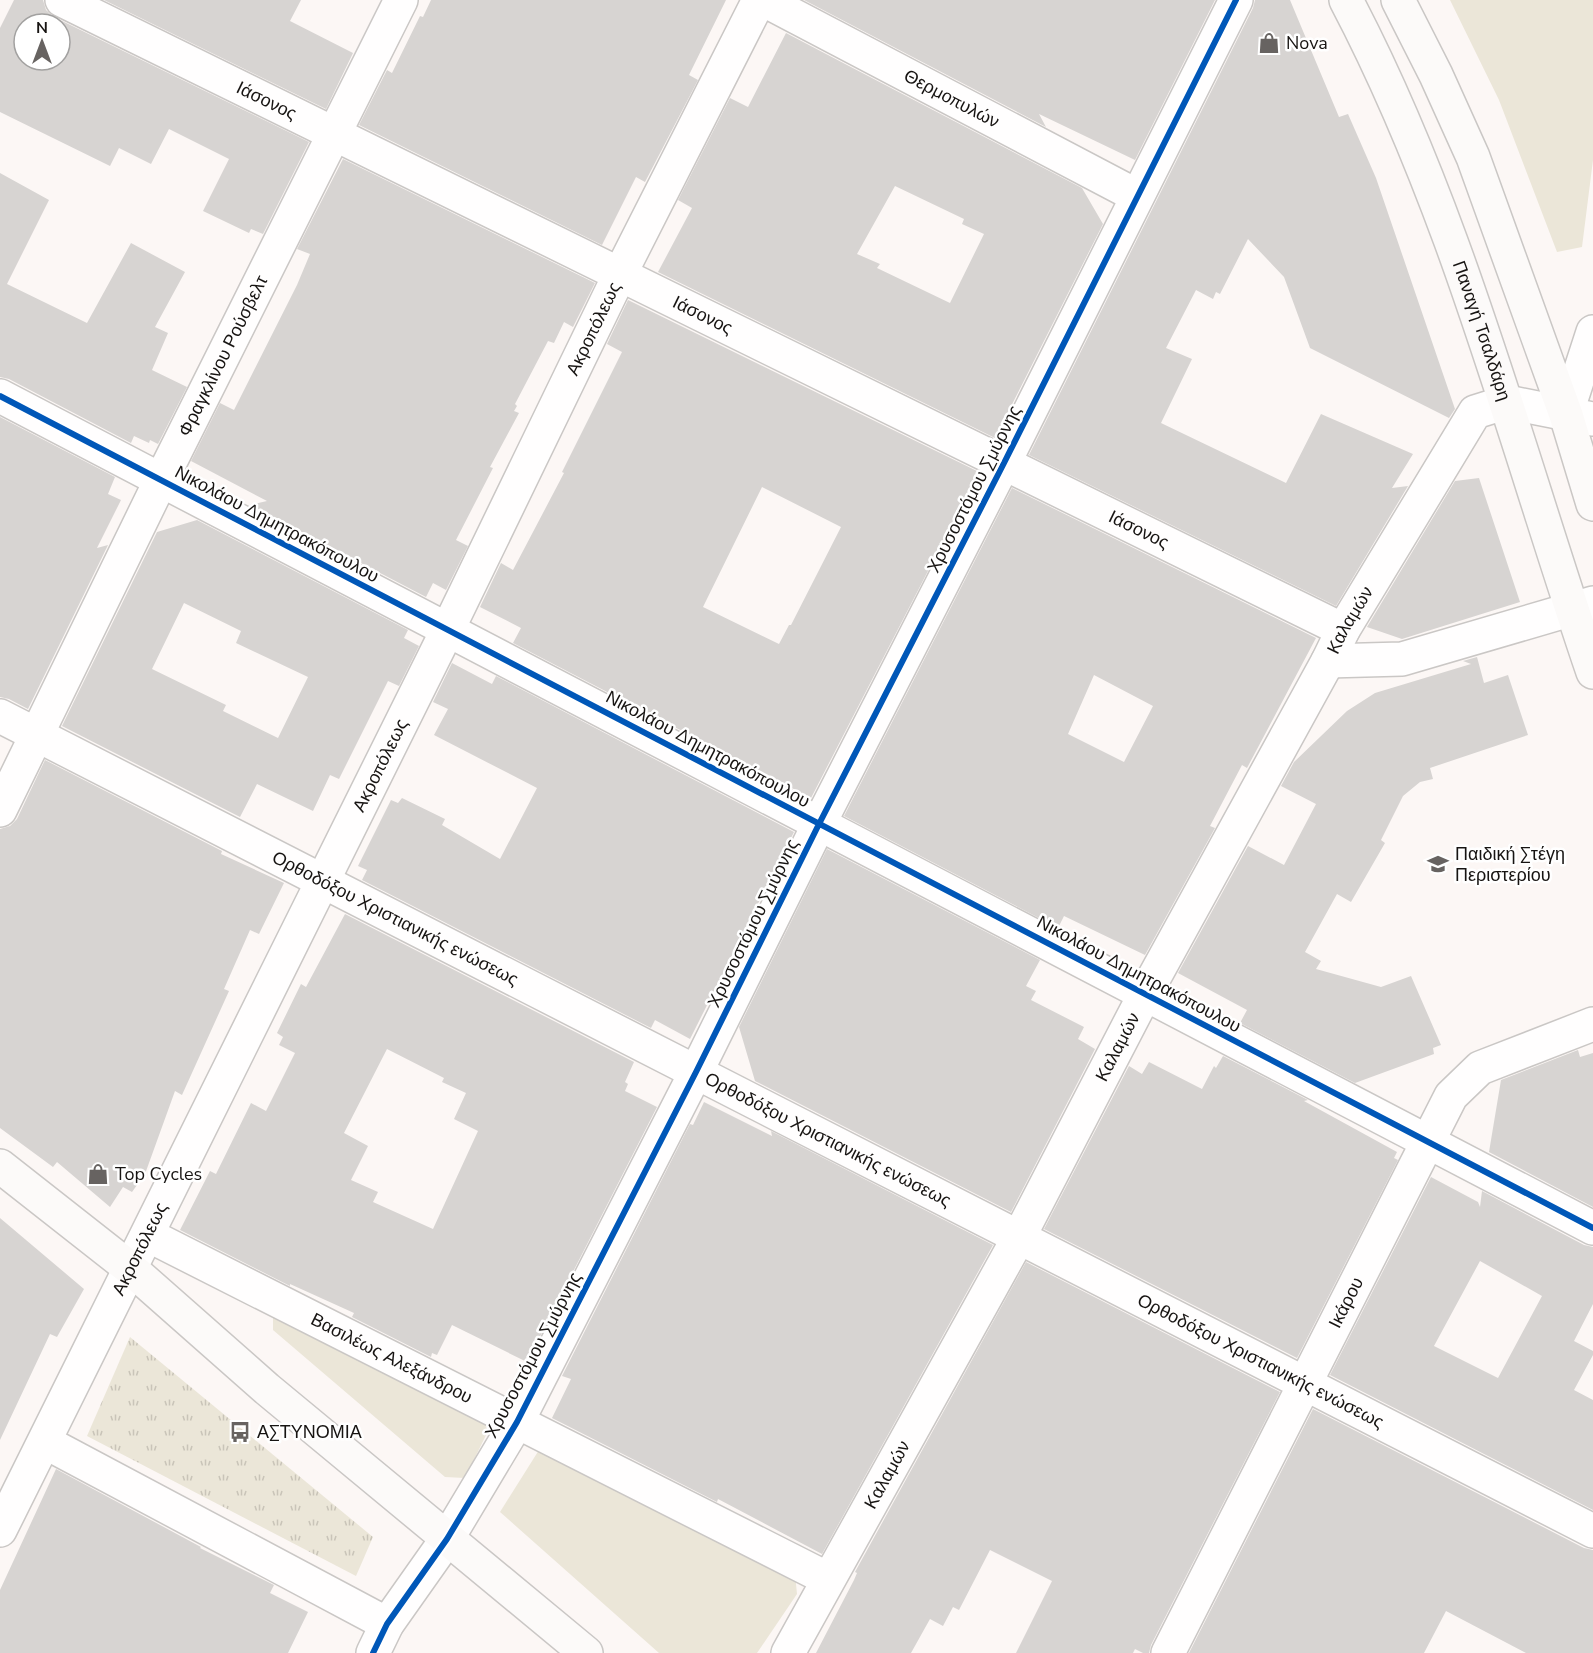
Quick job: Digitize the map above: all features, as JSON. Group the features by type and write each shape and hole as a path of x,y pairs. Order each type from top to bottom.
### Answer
{"main road":[{"name":"Παναγή Τσαλδάρη","path":"1346,0 1385,77 1416,150 1583,607 1593,672"},
{"path":"1398,0 1432,65 1473,157 1580,417 1593,504"},
{"path":"0,1166 131,1269 267,1389 586,1653"}],"street":[{"name":"Ιάσονος","path":"62,0 1343,630"},
{"name":"Φραγκλίνου Ρούσβελτ","path":"0,810 161,480 401,0"},
{"name":"Ακροπόλεως","path":"0,1530 448,629 620,274 759,0"},
{"name":"Θερμοπυλών","path":"764,0 1137,196"},
{"name":"Χρυσοστόμου Σμύρνης","path":"373,1653 387,1623 447,1539 518,1422 1236,0"},
{"path":"1507,402 1580,417 1593,332"},
{"name":"Νικολάου Δημητρακόπουλου","path":"0,396 1593,1228"},
{"name":"Καλαμών","path":"788,1653 1019,1237 1145,994 1343,630 1475,412 1507,402"},
{"path":"1328,661 1402,659 1583,607"},
{"name":"Ορθοδόξου Χριστιανικής ενώσεως","path":"0,716 1593,1532"},
{"name":"Ικάρου","path":"1168,1653 1426,1141 1451,1096 1480,1068 1593,1024"},
{"name":"Βασιλέως Αλεξάνδρου","path":"148,1235 828,1579"},
{"path":"45,1442 387,1623"}],"green space":[{"path":"1450,0 1593,0 1593,160 1582,247 1557,252 1499,100"},
{"path":"282,1316 481,1416 488,1431 465,1478 445,1477 273,1330 273,1318"},
{"path":"130,1337 373,1537 356,1576 87,1436"},
{"path":"539,1450 795,1574 797,1594 757,1653 659,1653 500,1512"}],"building":[{"path":"14,0 43,0 48,12 12,12 12,72 72,72 72,26 309,142 263,234 251,229 249,233 203,211 229,159 169,129 151,164 119,148 110,166 0,112 0,28"},
{"path":"104,0 301,0 290,21 353,53 326,109"},
{"path":"431,0 726,0 689,75 698,80 645,182 636,177 602,245 359,125 387,70 392,73 420,16 423,17"},
{"path":"804,0 1215,0 1135,160 1039,114 1046,127"},
{"path":"1255,0 1290,0 1339,117 1348,114 1376,178 1455,409 1449,418 1310,348 1284,277 1248,239 1220,294 1216,292 1213,299 1196,290 1166,348 1192,359 1161,423 1286,483 1321,414 1413,454 1392,488 1408,486 1336,606 1029,455"},
{"path":"786,33 1082,188 1103,224 995,438 658,272 692,208 678,200 730,98 748,107","holes":["895,186 964,219 962,224 984,234 950,303 877,268 880,264 857,254"]},
{"path":"343,159 595,283 573,327 564,322 554,343 548,341 515,404 517,406 514,411 519,413 490,467 493,468 456,540 468,546 446,590 433,583 426,597 250,505 267,501 191,461 220,403 234,410 297,285 310,254 297,249"},
{"path":"0,173 49,200 7,284 87,323 131,243 185,272 155,327 168,333 152,370 187,387 158,444 150,440 149,443 134,436 131,443 9,379 0,377"},
{"path":"628,300 979,472 811,798 513,643 521,628 480,607 501,563 513,570 564,473 562,472 622,352 607,344","holes":["762,487 841,527 779,644 703,607"]},
{"path":"0,417 115,477 108,494 121,500 97,548 108,545 28,709 0,697"},
{"path":"1479,478 1520,602 1402,639 1367,627 1455,481"},
{"path":"1012,488 1316,638 1247,768 1242,765 1210,826 1215,828 1145,955 1064,916 1058,928 844,816","holes":["1094,675 1153,706 1124,762 1068,734"]},
{"path":"197,520 408,630 404,638 419,646 399,686 388,681 339,779 330,775 313,811 257,784 240,817 62,726 157,532","holes":["184,603 241,631 236,643 308,677 278,738 223,711 226,705 152,669"]},
{"path":"1477,657 1484,683 1508,675 1528,735 1430,768 1433,779 1420,782 1403,796 1381,840 1385,843 1351,902 1337,894 1305,952 1321,961 1316,969 1381,987 1411,976 1441,1045 1433,1048 1434,1054 1355,1083 1240,1023 1247,1010 1178,973 1248,846 1284,865 1316,804 1281,786 1294,762 1347,711 1375,693 1471,664 1463,661"},
{"path":"452,663 492,684 496,676 794,832 690,1039 655,1020 651,1028 362,880 367,870 358,866 391,800 398,803 402,798 445,819 442,825 500,859 537,788 434,735 448,709 433,702"},
{"path":"45,760 222,851 221,854 284,883 259,934 250,930 224,989 229,991 182,1095 175,1091 145,1174 132,1192 123,1187 110,1207 57,1162 53,1167 0,1128 0,829 10,826 17,819"},
{"path":"827,849 1040,960 1026,986 1036,991 1031,1000 1084,1027 1078,1039 1095,1049 1011,1212 755,1081 739,1027"},
{"path":"345,914 634,1062 625,1082 628,1084 625,1091 657,1107 527,1362 452,1325 437,1355 432,1353 431,1357 352,1317 354,1313 290,1284 290,1286 180,1230 210,1171 216,1174 251,1103 266,1111 295,1053 279,1045 283,1037 277,1033 301,984 306,987","holes":["387,1049 444,1078 442,1082 466,1093 454,1119 478,1131 433,1229 373,1202 378,1192 351,1180 368,1146 344,1133"]},
{"path":"1578,1050 1580,1057 1593,1053 1593,1207 1489,1152 1501,1080"},
{"path":"1223,1056 1308,1100 1304,1101 1397,1152 1394,1158 1398,1160 1297,1358 1044,1229 1129,1066 1142,1074 1149,1062 1202,1089 1214,1066 1216,1068"},
{"path":"704,1102 772,1136 771,1131 993,1245 822,1554 718,1499 717,1502 552,1418 571,1379 562,1376 690,1124 693,1125"},
{"path":"1431,1177 1478,1202 1480,1207 1482,1191 1584,1245 1593,1247 1593,1304 1574,1341 1593,1351 1593,1355 1574,1390 1593,1400 1593,1510 1330,1375","holes":["1480,1261 1542,1296 1498,1378 1434,1346"]},
{"path":"0,1218 84,1289 57,1337 50,1334 0,1440"},
{"path":"1026,1262 1280,1392 1151,1645 1149,1653 1135,1649 1133,1653 1016,1653 1052,1581 990,1550 959,1610 953,1607 943,1626 930,1619 911,1653 816,1653 854,1580 857,1573 855,1572"},
{"path":"1313,1409 1584,1548 1593,1550 1593,1653 1526,1653 1446,1611 1424,1653 1189,1653"},
{"path":"56,1469 200,1548 274,1585 270,1593 308,1612 288,1653 0,1653 0,1590"}],"cycle path":[{"path":"373,1653 387,1624 447,1539 517,1422 1004,463 1236,0"},
{"path":"0,396 1593,1228"}],"place":[{"name":"Nova","path":"1269,43"},
{"name":"Παιδική Στέγη Περιστερίου","path":"1438,864"},
{"name":"Top Cycles","path":"98,1174"},
{"name":"ΑΣΤΥΝΟΜΙΑ","path":"240,1432"}]}
